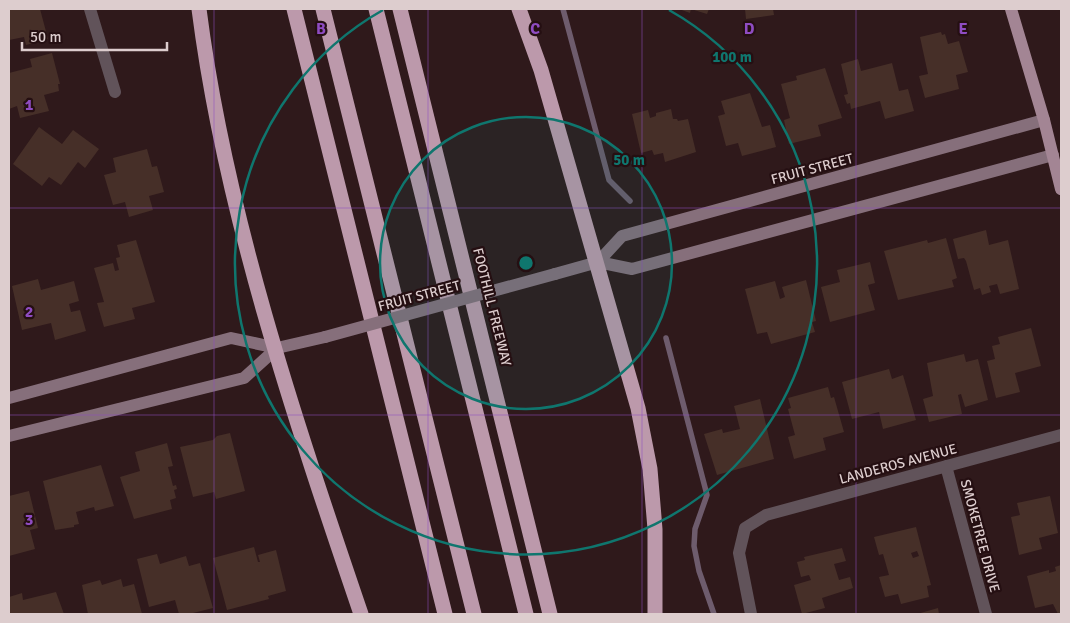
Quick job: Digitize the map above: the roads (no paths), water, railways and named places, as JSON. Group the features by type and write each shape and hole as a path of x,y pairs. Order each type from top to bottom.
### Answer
{"highway":[{"path":"199,9 222,145 262,300 291,400 361,614"},
{"path":"294,9 444,614"},
{"path":"323,9 474,614"},
{"path":"376,9 526,614"},
{"name":"FOOTHILL FREEWAY","path":"400,9 550,614"},
{"path":"519,9 542,70 638,408 650,469 655,529 654,614"}],"main road":[{"path":"1011,9 1044,120 1061,189"},
{"name":"FRUIT STREET","path":"598,262 622,236 1044,120"},
{"name":"FRUIT STREET","path":"9,398 231,338 277,348 325,337 598,262 632,269 1053,155"},
{"name":"FRUIT STREET","path":"9,436 244,378 277,348"}],"street":[{"path":"90,9 115,92"},
{"name":"LANDEROS AVENUE","path":"751,614 739,553 745,528 766,515 1061,435"},
{"name":"SMOKETREE DRIVE","path":"946,466 986,614"}],"waterway":[{"path":"563,9 609,180 630,201"},
{"path":"666,338 707,495 695,529 694,546 699,571 714,614"}]}
